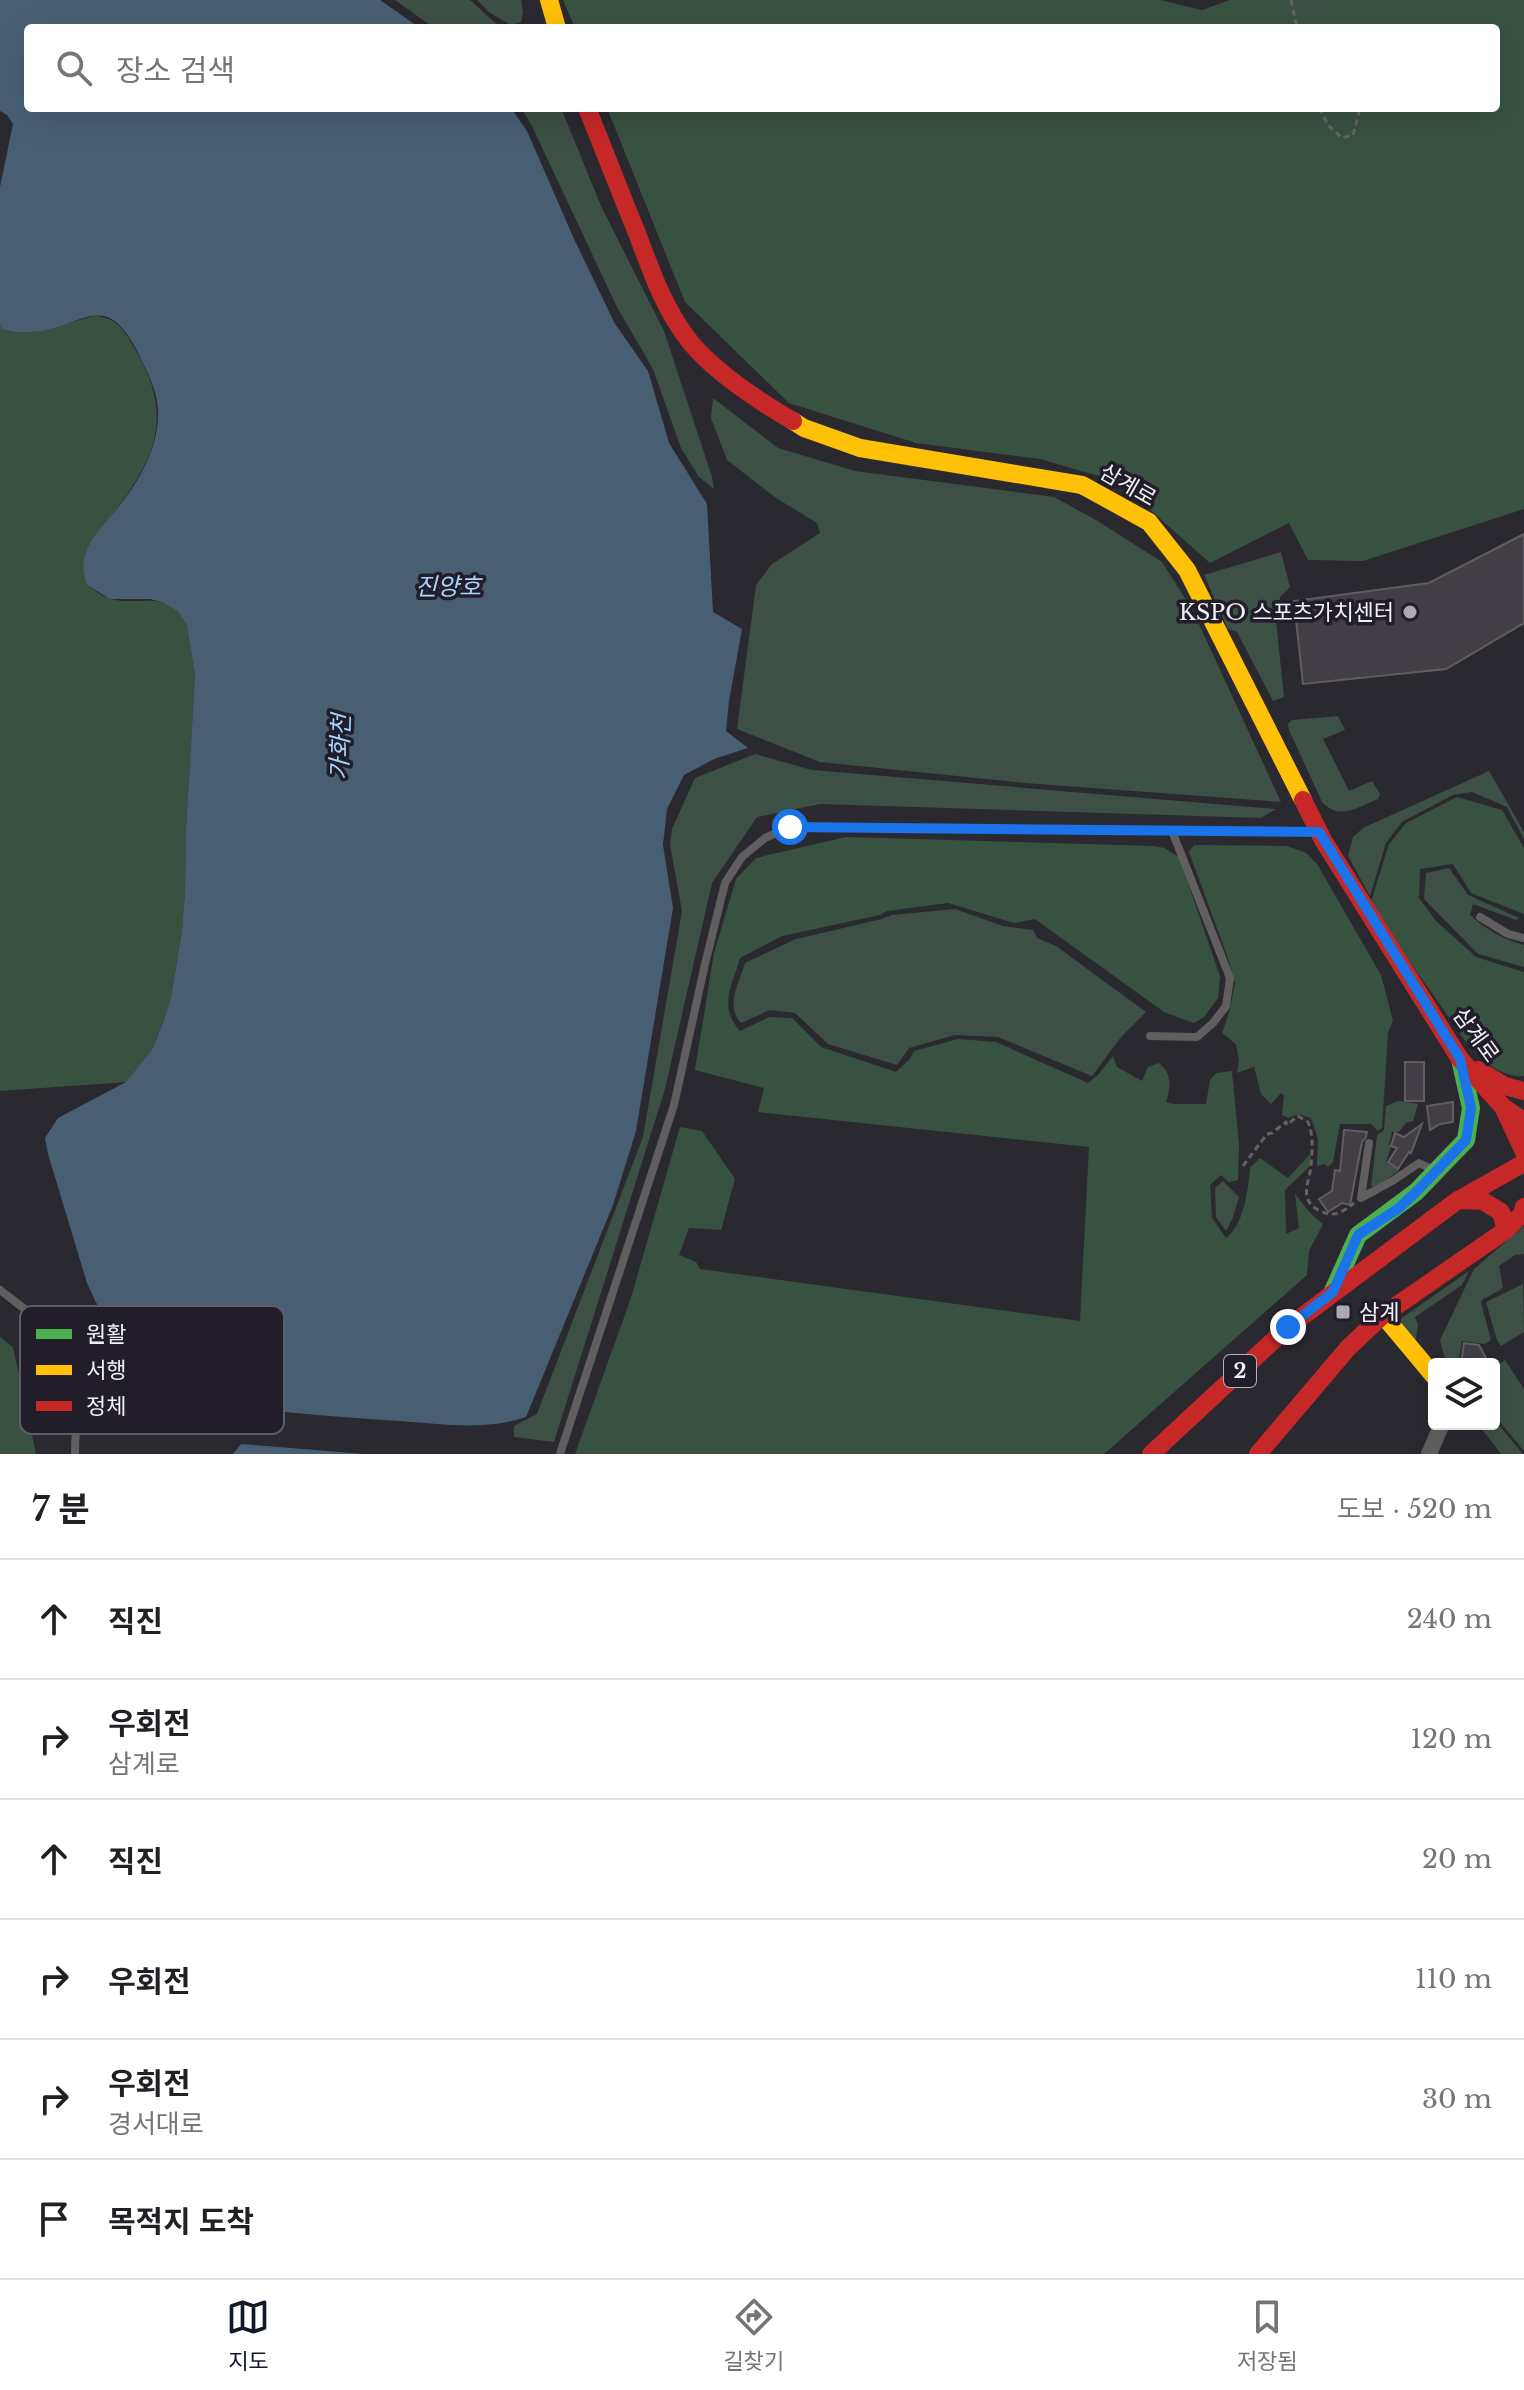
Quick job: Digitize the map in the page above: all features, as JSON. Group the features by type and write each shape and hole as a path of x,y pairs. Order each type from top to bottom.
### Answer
{"street":[{"path":"549,0 556,24"},
{"name":"삼계로","path":"589,112 671,313 692,344 765,405 804,428 860,448 1082,485 1149,522 1187,570 1319,832 1460,1059 1503,1107 1524,1152"},
{"path":"1460,1059 1505,1086 1524,1091"},
{"path":"1333,1292 1358,1235 1399,1208 1466,1140 1471,1108 1460,1059"},
{"path":"1503,1107 1524,1121"},
{"name":"2","path":"1151,1454 1288,1327 1458,1200 1524,1163"},
{"path":"1458,1200 1483,1201 1501,1212 1506,1230"},
{"path":"1258,1454 1348,1348 1383,1315 1506,1230 1522,1214 1524,1207"},
{"path":"1383,1315 1428,1369"},
{"path":"1429,1454 1439,1430"}],"lane":[{"path":"560,1454 674,1105 725,883 742,857 765,838 790,827 1319,832"},
{"path":"1150,1036 1197,1037 1226,1006 1230,978 1172,831"},
{"path":"1480,917 1508,934 1524,938"},
{"path":"1361,1198 1369,1143"},
{"path":"1361,1198 1419,1163 1436,1171"},
{"path":"0,1290 21,1306"},
{"path":"75,1454 76,1434"}],"path":[{"path":"1291,0 1296,24"},
{"path":"1321,112 1328,125 1342,138 1353,135 1359,112"},
{"path":"1243,1166 1267,1134 1298,1116 1308,1122 1313,1135 1305,1186 1312,1208 1333,1215 1342,1213 1361,1198"}],"green space":[{"path":"395,0 470,0 497,24 428,24"},
{"path":"477,0 521,0 521,22 509,24 490,13"},
{"path":"563,0 1160,0 1202,10 1230,0 1277,0 1290,11 1330,17 1334,0 1524,0 1524,509 1363,561 1308,560 1289,523 1210,563 1119,482 1040,459 916,443 789,403 685,302 609,112 1500,112 1500,24 573,24"},
{"path":"1271,0 1337,0 1333,24 1289,15"},
{"path":"524,112 563,112 601,206 664,331 714,489 699,477 681,448 653,369 617,307"},
{"path":"94,316 114,322 127,336 150,380 156,408 155,434 148,458 121,504 85,553 87,585 108,598 170,605 186,623 192,648 195,672 182,930 164,1020 153,1048 126,1082 0,1091 0,325 3,329 15,331 38,331"},
{"path":"713,398 778,448 855,471 1054,497 1162,562 1192,609 1281,802 1025,783 820,762 737,729 756,585 772,564 820,533 817,523 776,498 727,460 711,418"},
{"path":"1281,552 1290,587 1280,597 1276,621 1284,697 1273,701 1237,632 1228,629 1204,575"},
{"path":"1338,716 1345,730 1323,739 1349,791 1372,781 1380,794 1378,799 1342,812 1322,802 1288,724 1292,720"},
{"path":"755,754 812,770 1276,809 1261,818 820,804 757,817 712,883 665,1089 554,1442 514,1437 514,1426 537,1414 643,1137 682,911 670,845 672,829 695,778"},
{"path":"1489,771 1524,832 1524,839 1507,807 1472,792 1453,795 1402,822 1386,843 1370,896 1348,856 1353,837 1363,828"},
{"path":"1457,797 1502,810 1524,848 1524,914 1471,893 1453,864 1420,869 1419,898 1436,921 1476,957 1524,972 1524,1076 1500,1071 1469,1046 1370,905 1389,844 1406,823"},
{"path":"846,837 1154,846 1179,857 1220,976 1218,998 1204,1017 1194,1023 1164,1012 1035,919 1014,923 948,903 887,911 782,936 740,958 729,996 730,1013 740,1031 769,1017 792,1018 821,1047 896,1072 914,1051 958,1039 996,1042 1088,1083 1113,1056 1117,1067 1142,1081 1148,1067 1159,1063 1169,1081 1166,1102 1206,1104 1210,1080 1216,1073 1232,1071 1239,1145 1238,1180 1229,1182 1221,1175 1210,1185 1212,1218 1226,1238 1241,1216 1250,1168 1260,1158 1288,1178 1311,1153 1310,1166 1285,1190 1286,1234 1299,1228 1295,1194 1323,1224 1309,1251 1307,1275 1104,1454 575,1454 631,1298 680,1127 702,1131 735,1179 721,1230 689,1228 679,1255 696,1262 700,1269 1080,1321 1089,1147 758,1112 764,1088 695,1070 714,953 736,879 756,858"},
{"path":"1194,845 1287,846 1306,853 1317,864 1381,975 1393,1021 1388,1032 1382,1128 1378,1131 1371,1124 1340,1124 1333,1162 1328,1167 1325,1164 1317,1166 1318,1139 1311,1118 1298,1114 1289,1118 1282,1115 1284,1095 1281,1093 1271,1104 1261,1094 1254,1067 1237,1073 1239,1060 1236,1044 1222,1033 1235,983 1189,852"},
{"path":"1449,868 1468,895 1519,918 1516,920 1473,904 1470,915 1495,933 1524,945 1524,967 1478,954 1424,899 1426,873"},
{"path":"955,909 1003,926 1033,930 1037,938 1056,946 1146,1012 1121,1037 1092,1076 998,1037 955,1035 909,1048 897,1065 828,1044 795,1013 770,1010 741,1023 736,1016 735,994 745,963 796,939 892,915"},
{"path":"1398,1101 1418,1104 1413,1121 1406,1123 1399,1132 1392,1132 1386,1162 1399,1171 1375,1187 1371,1186 1377,1135 1384,1130 1386,1106"},
{"path":"1223,1181 1239,1197 1226,1231 1216,1217 1215,1188"},
{"path":"1524,1226 1524,1254 1515,1255 1499,1266 1503,1288 1481,1303 1491,1340 1485,1344 1462,1341 1459,1358 1446,1358 1440,1340 1474,1269"},
{"path":"1469,1271 1462,1285 1415,1317 1418,1325 1415,1343 1399,1320"},
{"path":"1523,1284 1524,1332 1501,1346 1486,1302"},
{"path":"0,1337 13,1347 20,1380 20,1434 32,1434 36,1454 0,1454"},
{"path":"1505,1360 1524,1389 1524,1451 1500,1422 1500,1364"},
{"path":"1500,1426 1523,1454 1501,1454 1483,1430 1500,1430"}],"water":[{"name":"진양호","path":"0,0 380,0 414,24 24,24 24,112 514,112 527,131 615,324 648,371 669,443 707,504 713,612 742,629 726,731 748,748 714,759 684,775 667,809 663,845 673,908 636,1131 613,1205 526,1417 495,1424 447,1425 284,1412 284,1306 98,1306 87,1283 45,1138 58,1118 126,1082 153,1048 164,1020 182,930 195,673 187,625 178,611 150,599 110,599 87,585 84,562 87,549 135,484 148,460 158,422 156,397 133,344 110,318 90,316 36,332 2,329 0,187 13,124 0,111"},
{"path":"241,1444 363,1454 233,1454"}],"building":[{"name":"KSPO 스포츠가치센터","path":"1524,534 1524,623 1446,669 1303,684 1294,601 1429,583"},
{"path":"1405,1062 1424,1062 1424,1101 1405,1101"},
{"path":"1453,1102 1453,1122 1430,1130 1427,1106"},
{"path":"1422,1124 1411,1153 1398,1169 1388,1162 1397,1148 1391,1146 1395,1133 1404,1137"},
{"path":"1344,1130 1367,1132 1362,1142 1350,1205 1342,1203 1328,1212 1319,1199 1332,1191 1335,1170 1340,1171"},
{"path":"1464,1343 1479,1345 1486,1358 1462,1358"}],"traffic: fast":[{"path":"1333,1291 1358,1235 1416,1192 1466,1140 1471,1108 1460,1059"}],"traffic: slow":[{"path":"549,0 556,24"},
{"path":"793,421 860,448 1082,485 1149,522 1187,570 1303,800"},
{"path":"1383,1315 1428,1369"}],"traffic: jam":[{"path":"589,112 653,276 682,331 701,354 725,375 793,421"},
{"path":"1303,800 1323,840 1460,1059 1503,1107 1524,1152"},
{"path":"1478,1070 1505,1086 1524,1091"},
{"path":"1503,1107 1524,1121"},
{"path":"1151,1454 1288,1327 1458,1200 1524,1163"},
{"path":"1458,1200 1483,1201 1501,1212 1506,1230"},
{"path":"1258,1454 1348,1348 1383,1315 1506,1230 1522,1214 1524,1207"}],"place":[{"name":"KSPO 스포츠가치센터","path":"1410,612"},
{"name":"삼계","path":"1343,1312"}],"route":[{"path":"790,827 1319,832 1460,1059 1471,1108 1466,1140 1399,1208 1358,1235 1333,1292 1288,1327"}],"water label":[{"name":"가화천","path":"340,747"}]}
